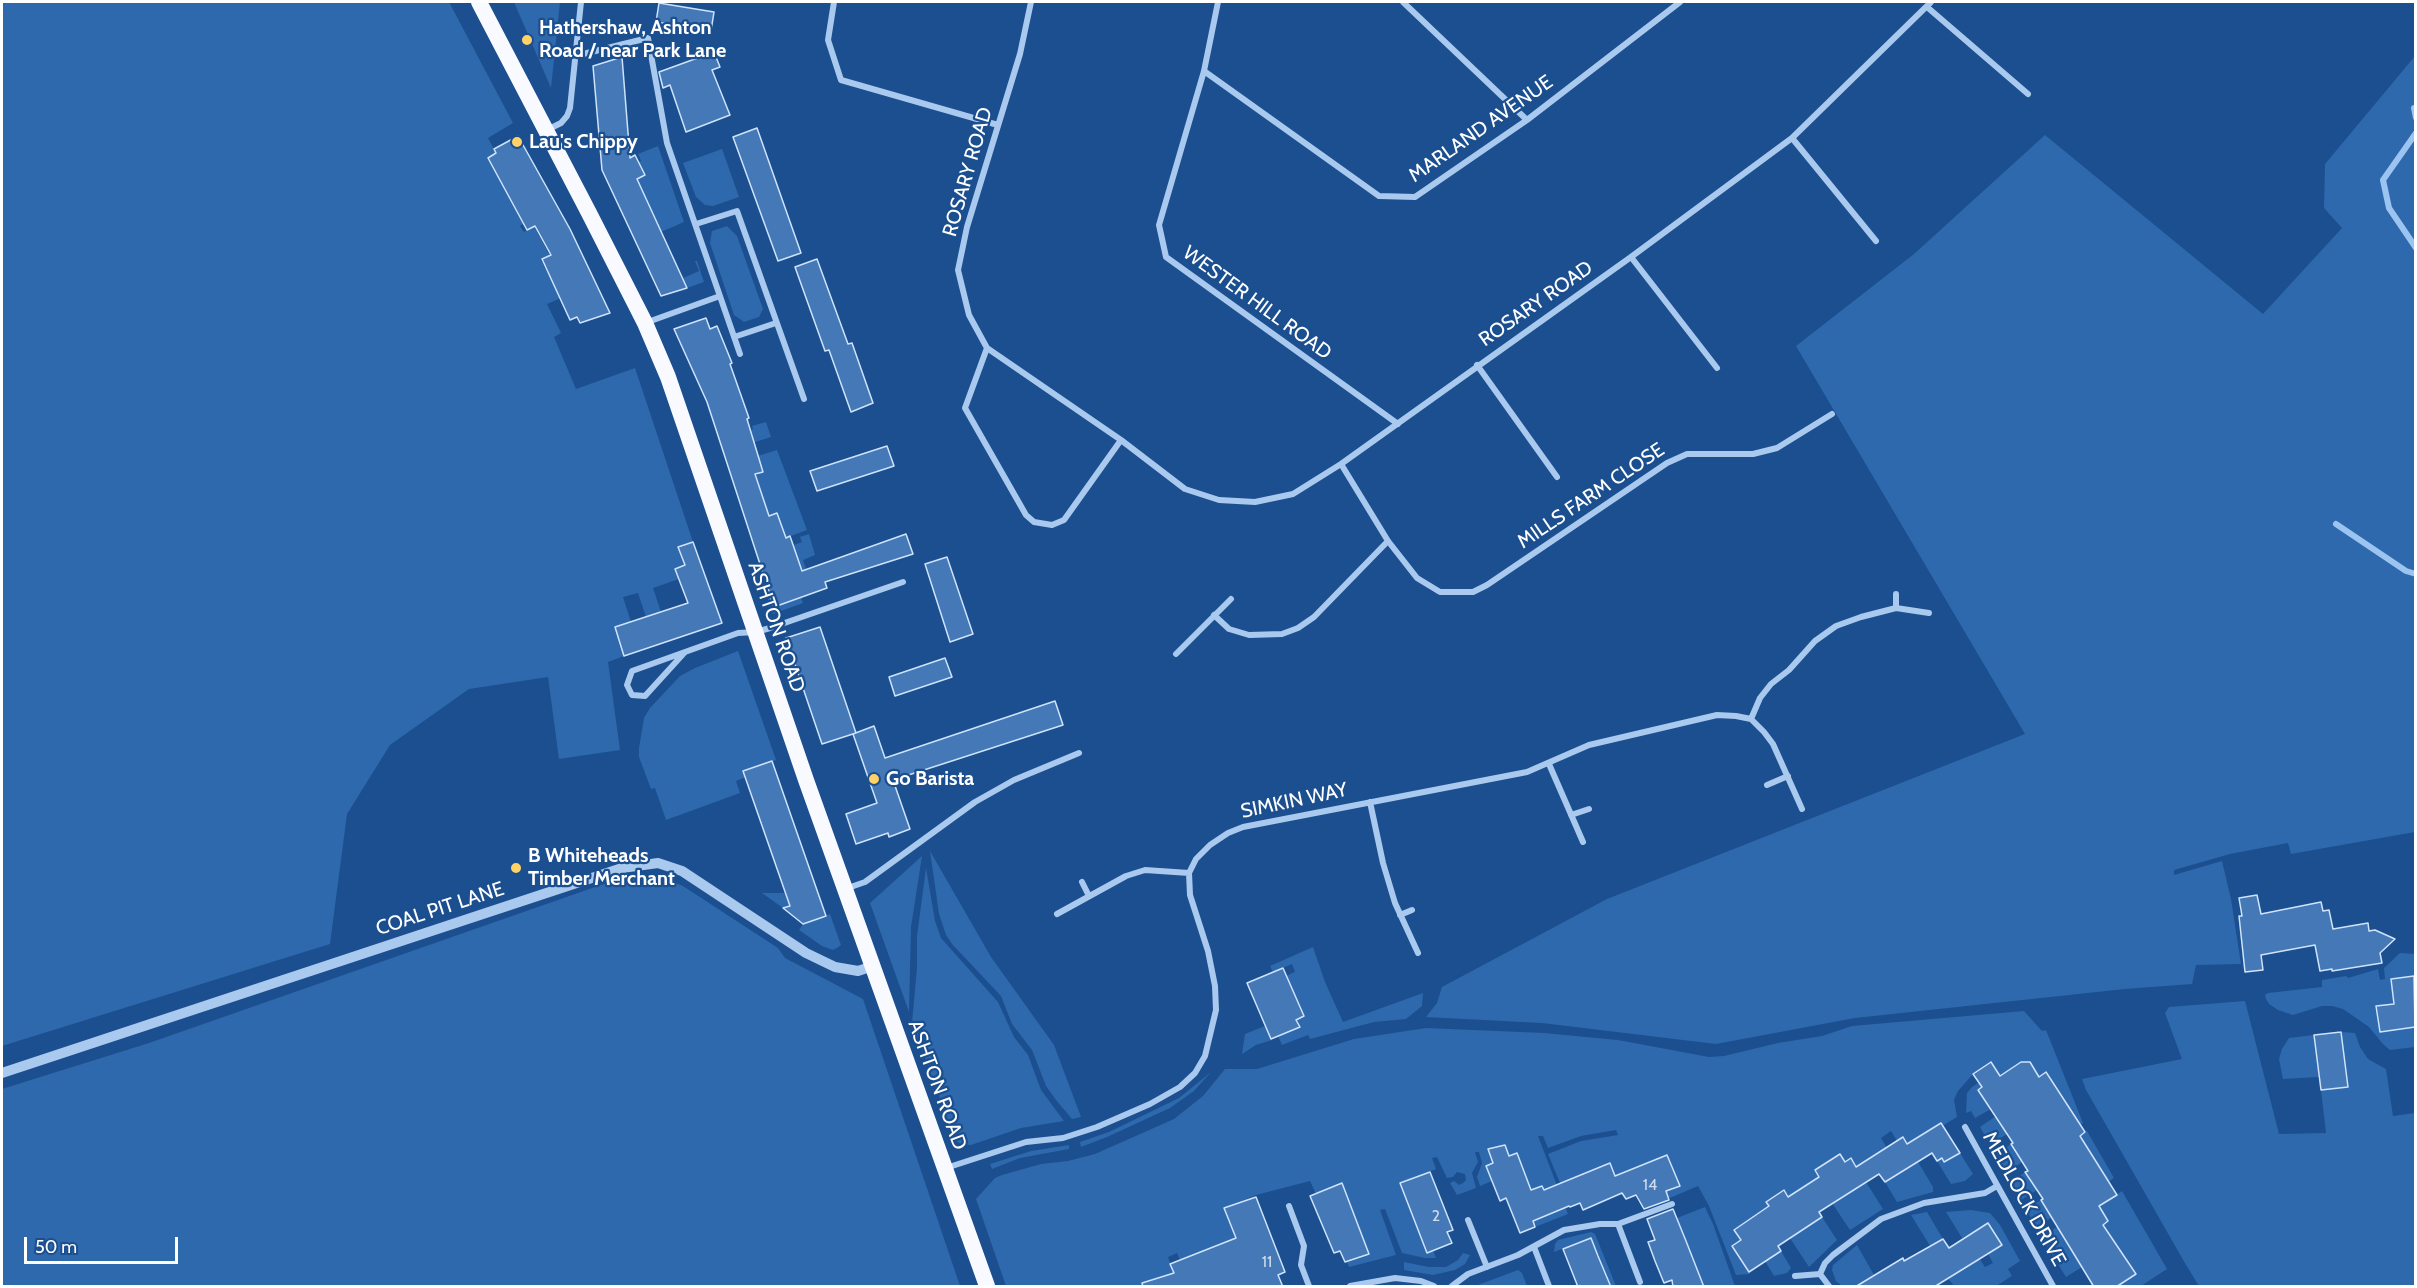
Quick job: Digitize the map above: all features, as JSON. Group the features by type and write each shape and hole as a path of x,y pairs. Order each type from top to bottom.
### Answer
{"highway":[{"name":"ASHTON ROAD","path":"479,2 645,323 668,377 845,889 987,1287"}],"street":[{"path":"547,130 561,123 570,108 581,2"},
{"path":"834,2 828,40 842,80 998,125"},
{"name":"ROSARY ROAD","path":"1031,2 1020,54 967,227 958,270 969,315 987,348 1121,440 1185,489 1219,500 1255,502 1293,494 1341,464 1631,257 1792,138 1929,4"},
{"name":"WESTER HILL ROAD","path":"1218,2 1204,71 1159,225 1166,257 1398,424"},
{"path":"1403,2 1527,120"},
{"name":"MARLAND AVENUE","path":"1204,71 1379,196 1415,197 1527,120 1677,3"},
{"path":"1929,4 2028,94"},
{"path":"575,56 648,38 667,143 740,354"},
{"path":"1792,138 1876,241"},
{"path":"696,224 737,211 804,399"},
{"path":"1631,257 1717,368"},
{"path":"645,323 720,296"},
{"path":"734,337 776,323"},
{"path":"987,348 965,408 1026,515 1034,522 1052,525 1064,520 1121,440"},
{"path":"1477,365 1557,477"},
{"name":"MILLS FARM CLOSE","path":"1341,464 1388,541 1417,578 1428,587 1440,592 1473,592 1487,585 1667,462 1687,454 1754,454 1777,447 1832,414"},
{"path":"1214,615 1229,629 1249,635 1282,634 1298,628 1314,617 1388,541"},
{"path":"685,652 645,696 632,695 627,685 632,671 685,652 738,633 756,632 903,582"},
{"path":"1896,594 1896,608"},
{"path":"1176,654 1231,598"},
{"path":"1802,809 1773,744 1751,719 1760,698 1771,684 1789,670 1815,642 1836,626 1896,608 1929,613"},
{"name":"SIMKIN WAY","path":"1188,873 1203,852 1228,833 1244,827 1527,772 1589,745 1717,715 1751,719"},
{"path":"845,889 865,882 975,802 1014,780 1079,753"},
{"path":"1549,764 1583,842"},
{"path":"1767,785 1788,776"},
{"path":"1370,802 1383,863 1400,915 1418,953"},
{"path":"1571,815 1588,809"},
{"name":"COAL PIT LANE","path":"2,1073 622,868 658,863 682,871 806,953 835,967 858,971 873,966"},
{"path":"945,1169 1026,1142 1063,1138 1097,1126 1180,1087 1195,1073 1205,1056 1216,1010 1215,986 1187,884 1188,873 1145,870 1126,876 1057,914"},
{"path":"1082,882 1089,896"},
{"path":"1400,915 1412,910"},
{"name":"MEDLOCK DRIVE","path":"1965,1127 2053,1287"},
{"path":"1820,1274 1825,1263 1833,1255 1881,1219 1924,1203 1985,1193 1997,1186"},
{"path":"1452,1287 1468,1274 1518,1255 1553,1235 1575,1227 1618,1224 1672,1204"},
{"path":"1289,1206 1304,1246 1301,1265 1309,1287"},
{"path":"1468,1220 1486,1267"},
{"path":"1618,1224 1640,1282"},
{"path":"1534,1247 1549,1287"},
{"path":"1795,1276 1820,1274"},
{"path":"1820,1274 1829,1287"},
{"path":"1350,1287 1395,1278 1421,1281 1434,1287"}],"shaded area":[{"path":"2,2 449,2 513,123 488,138 496,153 511,201 525,206 516,211 520,218 528,213 531,218 520,226 524,232 534,226 550,256 541,260 547,272 555,268 568,295 547,304 561,333 554,337 576,389 635,368 693,542 679,547 685,565 675,569 679,579 653,588 661,612 646,617 638,593 623,597 631,622 615,627 624,656 608,662 620,750 559,759 548,677 469,689 390,745 347,814 330,944 2,1046"},
{"path":"514,2 560,2 551,88"},
{"path":"2415,56 2415,832 2291,854 2288,843 2230,854 2174,870 2174,875 2222,861 2231,899 2241,964 2196,965 2192,984 1855,1018 1716,1044 1542,1023 1426,1017 1437,1003 1442,987 1607,899 2025,734 1796,346 1914,254 2045,135 2263,314 2342,228 2324,208 2325,164"},
{"path":"658,146 684,222 661,232 630,166 641,161 638,154"},
{"path":"722,149 739,197 713,206 705,205 696,197 683,163"},
{"path":"727,226 737,236 763,309 759,317 744,322 734,315 710,243 712,231"},
{"path":"695,261 697,261 704,282 687,288 683,278 699,271"},
{"path":"766,422 771,437 746,445 744,439 753,436 752,426"},
{"path":"777,450 807,530 777,541 780,521 777,514 769,516 756,475 763,471 760,464 751,458"},
{"path":"809,534 815,555 803,560 808,575 791,581 780,550 802,542 800,537"},
{"path":"769,589 801,597 803,603 773,614 765,591"},
{"path":"738,651 776,760 744,771 746,777 736,781 740,793 666,820 655,788 651,789 639,757 644,718 650,708 680,676"},
{"path":"930,851 991,957 1054,1045 1081,1117 1072,1119 1056,1100 1046,1086 1032,1050 1012,1024 1001,996 946,935 939,914"},
{"path":"922,856 911,927 909,1012 870,903"},
{"path":"926,868 935,921 941,938 998,1002 1014,1037 1028,1055 1041,1090 1064,1121 1021,1128 971,1145 956,1141 912,1023 917,968 917,936"},
{"path":"637,874 658,876 683,886 778,948 785,958 863,999 960,1286 2,1286 2,1089 149,1043"},
{"path":"762,893 785,893 790,906 783,908"},
{"path":"830,914 841,945 833,950 822,946 799,930 803,924"},
{"path":"1313,947 1325,982 1343,1022 1423,993 1422,1006 1406,1019 1374,1022 1310,1039 1308,1035 1282,1045 1278,1036 1299,1027 1296,1020 1304,1014 1300,1011 1291,987 1279,979 1295,972 1292,964 1273,972 1270,966"},
{"path":"2400,953 2415,954 2415,988 2413,976 2391,979 2394,1004 2376,1007 2380,1031 2415,1027 2415,1047 2390,1050 2369,1027 2343,1009 2322,1006 2293,1015 2278,1010 2266,999 2265,995 2268,993 2322,987 2322,980 2346,976 2348,978 2378,969 2380,980 2385,979 2384,968"},
{"path":"2245,1001 2279,1134 2326,1133 2321,1090 2347,1087 2341,1032 2355,1033 2368,1059 2386,1069 2393,1116 2415,1113 2415,1286 2199,1286 2186,1265 2086,1090 2082,1079 2182,1059 2165,1013 2169,1007"},
{"path":"2024,1011 2042,1031 2046,1030 2083,1123 2062,1137 2037,1088 2051,1078 2047,1072 2032,1081 2018,1064 1978,1090 1991,1109 1975,1118 1971,1111 1966,1113 1967,1093 1996,1071 1990,1062 1973,1074 1958,1091 1954,1100 1957,1117 1942,1126 1940,1123 1914,1140 1911,1151 1903,1138 1897,1141 1891,1131 1881,1138 1887,1148 1859,1171 1851,1159 1845,1162 1840,1154 1815,1170 1820,1178 1788,1197 1784,1191 1767,1201 1778,1221 1764,1210 1734,1230 1741,1240 1732,1246 1750,1274 1736,1275 1709,1206 1698,1186 1665,1200 1659,1187 1680,1186 1667,1155 1615,1176 1610,1163 1560,1183 1548,1154 1581,1141 1618,1135 1616,1130 1581,1136 1548,1148 1543,1136 1538,1136 1568,1214 1535,1227 1533,1221 1546,1193 1542,1186 1531,1190 1517,1153 1509,1156 1505,1145 1488,1149 1493,1163 1487,1166 1497,1179 1480,1186 1477,1177 1482,1163 1479,1152 1475,1152 1478,1162 1472,1173 1476,1188 1457,1195 1450,1183 1454,1181 1459,1185 1463,1183 1466,1180 1465,1174 1457,1172 1453,1177 1447,1178 1437,1157 1432,1158 1436,1169 1400,1184 1427,1252 1433,1250 1436,1258 1402,1253 1385,1209 1380,1210 1396,1255 1349,1267 1347,1262 1368,1253 1342,1183 1316,1194 1310,1181 1256,1195 1225,1208 1254,1286 1210,1255 1207,1249 1188,1257 1195,1277 1190,1286 1177,1253 1168,1257 1175,1276 1145,1286 1006,1286 976,1199 995,1178 1002,1175 1041,1164 1068,1161 1095,1154 1174,1119 1203,1096 1225,1069 1257,1069 1354,1039 1426,1028 1544,1033 1618,1040 1709,1057 1822,1036 1852,1026"},
{"path":"1265,1026 1272,1040 1256,1045 1242,1054 1245,1034"},
{"path":"2314,1035 2319,1077 2283,1079 2279,1059 2289,1038"},
{"path":"1211,1072 1194,1091 1170,1108 1081,1147 1080,1142 1109,1132 1179,1098"},
{"path":"1996,1116 2007,1134 1990,1145 1980,1127"},
{"path":"2087,1131 2114,1178 2091,1193 2097,1163 2092,1155 2067,1144"},
{"path":"2011,1144 2022,1162 2006,1173 1996,1154"},
{"path":"1069,1145 1069,1149 1020,1158 992,1169 990,1164 1031,1151"},
{"path":"1960,1153 1973,1174 1965,1181 1951,1184 1937,1161 1942,1158 1945,1162"},
{"path":"1918,1162 1933,1187 1933,1192 1897,1202 1885,1182"},
{"path":"2025,1172 2037,1190 2021,1200 2011,1182"},
{"path":"1866,1182 1883,1209 1850,1230 1832,1203"},
{"path":"2122,1191 2167,1269 2141,1286 2117,1286 2136,1274 2123,1255 2093,1274 2116,1245 2104,1227 2074,1246 2082,1267 2066,1277 2041,1237 2057,1227 2070,1246 2108,1222 2096,1202 2113,1197"},
{"path":"2041,1200 2052,1217 2036,1228 2026,1209"},
{"path":"1705,1207 1735,1286 1704,1286 1677,1218"},
{"path":"1971,1210 1990,1213 2000,1225 2020,1261 2008,1269 2012,1276 1996,1286 1954,1286 1948,1278 1979,1258 1985,1267 1993,1263 1988,1254 2001,1245 1988,1224 1962,1238 1946,1212"},
{"path":"1927,1212 1943,1239 1930,1246 1911,1215"},
{"path":"1822,1217 1837,1240 1809,1267 1790,1238"},
{"path":"1591,1232 1595,1234 1616,1286 1611,1286 1591,1238 1554,1252 1558,1240"},
{"path":"1857,1245 1874,1275 1855,1286 1842,1286 1836,1281 1832,1270 1833,1265"},
{"path":"1781,1251 1791,1268 1787,1273 1774,1276 1765,1261"},
{"path":"1463,1253 1470,1255 1465,1264 1455,1270 1433,1275 1404,1270 1404,1262 1429,1267 1446,1267 1458,1260"},
{"path":"1518,1270 1522,1273 1527,1286 1475,1286"}],"building":[{"path":"659,3 714,12 711,31 656,22"},
{"path":"714,52 720,67 712,70 730,115 686,132 670,85 663,88 659,72"},
{"path":"622,57 630,158 635,155 645,175 637,179 687,288 661,296 602,170 593,66"},
{"path":"757,128 801,253 778,261 733,137"},
{"path":"518,136 570,229 610,313 580,323 577,317 570,320 542,259 551,255 535,226 527,230 488,158 496,153 494,149"},
{"path":"817,259 848,344 852,343 873,403 851,412 829,350 825,351 795,267"},
{"path":"706,318 710,329 717,326 732,363 730,364 749,418 747,419 763,472 755,474 769,516 777,513 786,538 790,536 802,571 906,534 913,554 825,582 827,588 774,607 707,402 674,329"},
{"path":"887,446 894,466 817,491 810,471"},
{"path":"693,542 722,623 624,656 615,627 688,603 675,569 685,565 678,547"},
{"path":"947,557 973,634 950,642 925,564"},
{"path":"820,627 856,733 822,744 786,638"},
{"path":"945,658 952,677 895,696 889,677"},
{"path":"1055,701 1063,725 893,780 910,829 889,837 888,833 856,844 846,814 877,803 853,734 874,726 885,758"},
{"path":"772,761 826,916 803,924 783,908 790,906 743,771"},
{"path":"2257,895 2261,914 2321,902 2323,911 2329,910 2333,929 2368,923 2369,931 2375,930 2395,939 2380,953 2382,963 2320,971 2315,945 2261,955 2263,970 2245,972 2239,898"},
{"path":"1283,968 1304,1016 1296,1020 1300,1027 1271,1039 1247,983"},
{"path":"2414,976 2415,1027 2380,1032 2376,1006 2394,1004 2391,979"},
{"path":"2341,1032 2348,1087 2321,1090 2314,1035"},
{"path":"1991,1062 2000,1076 2021,1062 2030,1062 2039,1077 2046,1072 2085,1132 2080,1136 2117,1195 2099,1206 2108,1221 2103,1225 2136,1274 2116,1287 2094,1287 2025,1172 2028,1171 2011,1144 2013,1143 1978,1090 1982,1087 1973,1074"},
{"path":"1941,1123 1960,1153 1944,1162 1942,1158 1937,1161 1932,1153 1885,1182 1879,1174 1819,1212 1822,1217 1778,1246 1781,1251 1749,1272 1732,1246 1741,1240 1734,1230 1769,1206 1766,1202 1784,1190 1788,1197 1819,1177 1815,1170 1840,1154 1845,1162 1851,1158 1856,1167 1903,1137 1907,1144"},
{"path":"1505,1145 1509,1156 1517,1153 1531,1190 1542,1186 1544,1190 1610,1163 1615,1176 1667,1155 1680,1186 1666,1191 1669,1200 1644,1209 1636,1195 1626,1199 1622,1193 1583,1210 1580,1203 1569,1206 1533,1221 1535,1227 1520,1233 1506,1198 1500,1201 1486,1166 1493,1163 1488,1149"},
{"path":"1430,1172 1453,1230 1447,1232 1452,1243 1427,1253 1400,1183"},
{"path":"1342,1183 1369,1254 1345,1262 1340,1251 1334,1253 1310,1196"},
{"path":"1256,1197 1285,1272 1278,1275 1283,1287 1143,1287 1142,1283 1174,1273 1170,1264 1236,1238 1224,1208"},
{"path":"1673,1209 1704,1287 1673,1287 1672,1280 1664,1283 1655,1261 1648,1242 1655,1240 1647,1219"},
{"path":"1988,1223 2002,1245 1934,1287 1855,1287 1903,1258 1904,1261 1943,1239 1949,1248"},
{"path":"1591,1238 1611,1287 1578,1287 1563,1249"}],"waterway":[{"path":"2414,108 2416,118"},
{"path":"2416,133 2383,180 2389,208 2416,248"},
{"path":"2336,524 2406,571 2416,574"}],"place":[{"name":"Hathershaw, Ashton Road / near Park Lane","path":"527,40"},
{"name":"Lau's Chippy","path":"517,142"},
{"name":"Go Barista","path":"874,779"},
{"name":"B Whiteheads Timber Merchant","path":"516,868"}]}
